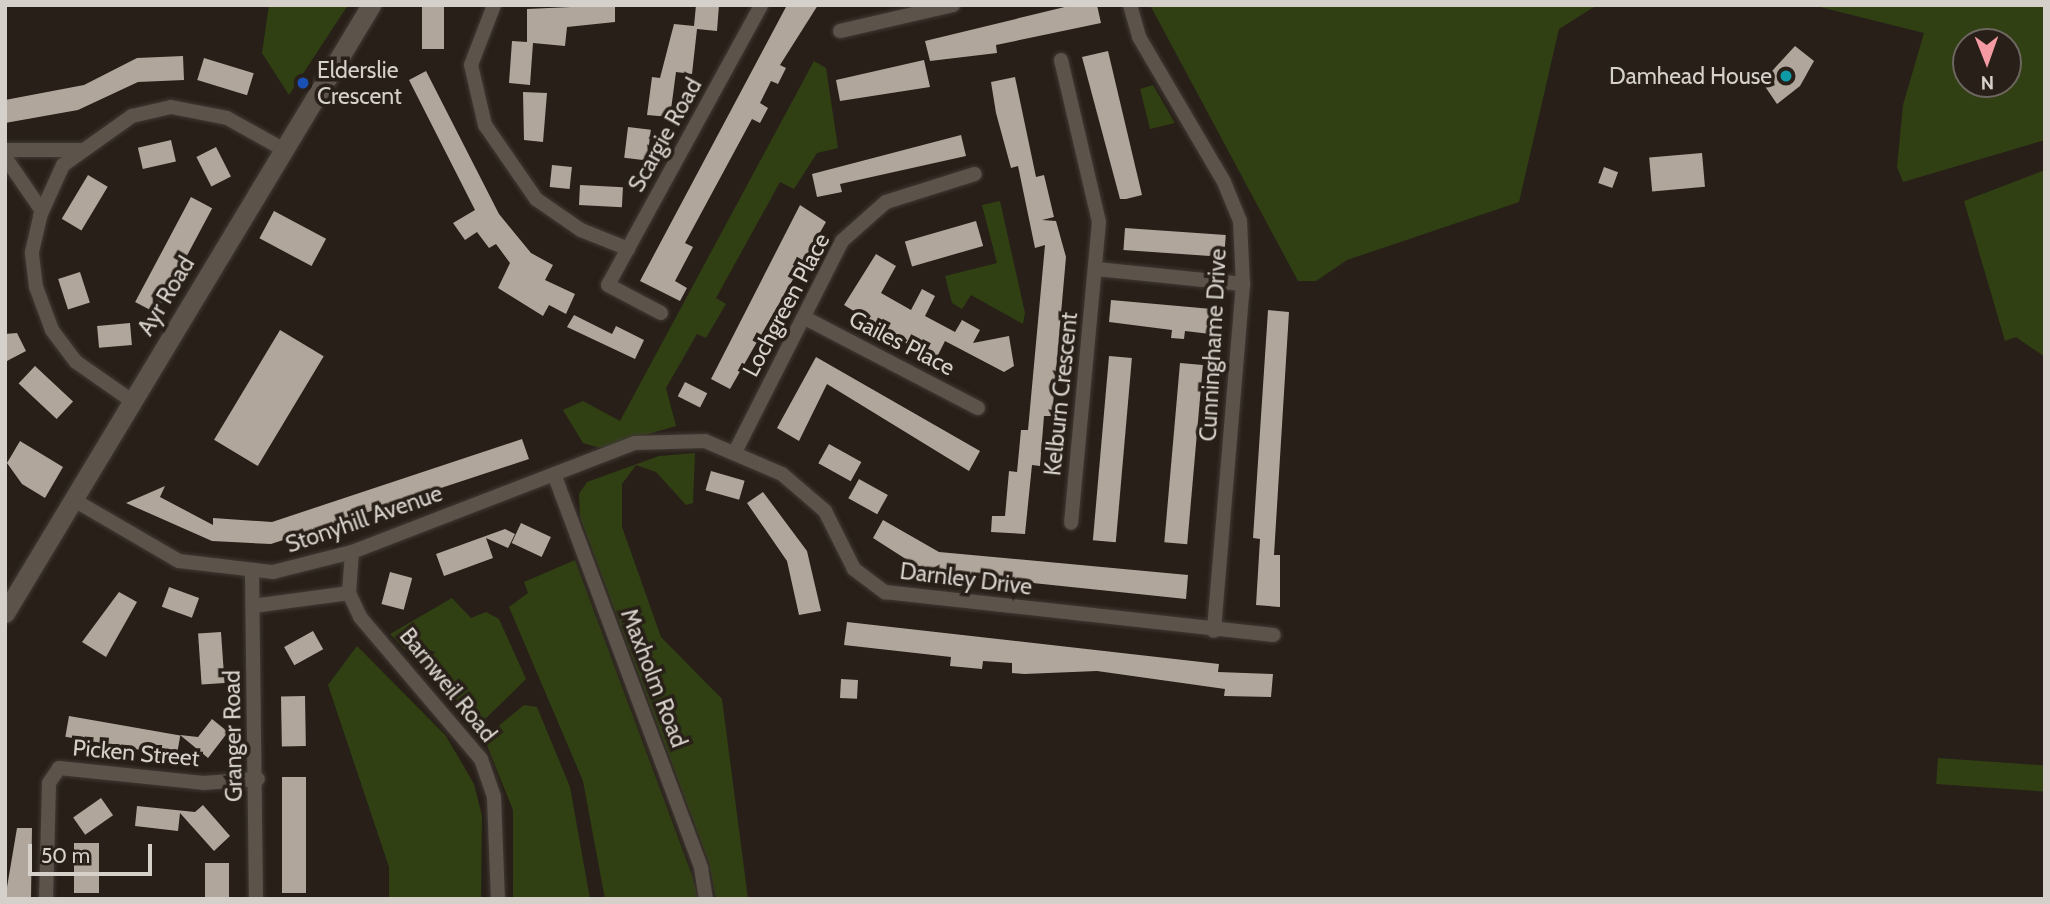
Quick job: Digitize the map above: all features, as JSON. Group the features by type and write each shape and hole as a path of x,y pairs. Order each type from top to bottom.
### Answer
{"main road":[{"name":"Ayr Road","path":"5,613 371,5"}],"street":[{"path":"494,5 471,65 485,125 536,199 581,230 628,249"},
{"name":"Scargie Road","path":"661,313 608,285 761,5"},
{"path":"840,30 953,5"},
{"name":"Cunninghame Drive","path":"1130,5 1139,37 1224,182 1240,221 1243,284 1214,631"},
{"name":"Kelburn Crescent","path":"1061,60 1099,222 1070,523"},
{"path":"132,401 76,362 51,330 32,252 42,211 62,165 132,116 171,107 227,118 283,149"},
{"path":"5,150 80,150"},
{"path":"5,156 42,211"},
{"name":"Lochgreen Place","path":"736,450 842,241 886,202 975,174"},
{"path":"1096,269 1243,284"},
{"name":"Gailes Place","path":"804,318 978,408"},
{"name":"Darnley Drive","path":"554,474 635,443 697,441 736,450 782,474 825,510 854,569 885,592 1214,631 1274,635"},
{"name":"Stonyhill Avenue","path":"74,500 179,561 252,573 352,552 554,474"},
{"name":"Maxholm Road","path":"554,474 701,868 706,899"},
{"path":"253,606 349,593 352,552"},
{"name":"Granger Road","path":"252,573 258,779 257,899"},
{"name":"Barnweil Road","path":"349,593 360,617 481,759 494,797 498,899"},
{"name":"Picken Street","path":"46,899 49,783 59,768 203,783 258,779"}],"green space":[{"path":"269,5 348,5 289,95 262,53"},
{"path":"1150,5 1597,5 1559,29 1519,202 1347,260 1316,281 1298,281"},
{"path":"1812,5 2045,5 2045,140 1903,182 1897,167 1903,105 1924,33"},
{"path":"814,61 826,68 838,148 817,153 794,189 780,182 716,298 726,304 706,338 697,334 666,388 676,426 600,448 583,443 563,410 583,401 620,421"},
{"path":"1153,85 1175,123 1150,129 1140,89"},
{"path":"2045,170 2045,357 2016,337 2005,341 1964,201"},
{"path":"1000,201 1025,313 1023,324 971,295 962,309 952,303 945,276 997,263 982,205"},
{"path":"695,453 693,503 686,505 656,472 636,465 622,484 622,527 661,637 722,699 748,899 716,899 709,863 580,517 579,494 587,482 659,456"},
{"path":"575,560 692,875 698,899 605,899 583,781 509,607 528,593 524,582"},
{"path":"452,598 471,618 486,612 499,619 526,679 478,726 390,634"},
{"path":"357,646 446,736 474,784 482,816 481,899 389,899 389,867 328,685"},
{"path":"524,705 537,707 570,787 590,899 513,899 513,810 484,738"},
{"path":"1938,758 2045,765 2043,791 1936,784"}],"building":[{"path":"422,5 444,5 444,49 422,49"},
{"path":"615,5 615,22 567,27 565,46 533,43 530,85 509,83 512,41 527,42 527,9"},
{"path":"696,5 719,5 717,31 697,29 692,74 676,72 670,117 647,115 652,77 660,78 674,24 694,26"},
{"path":"787,5 818,5 780,65 786,68 778,84 771,81 760,103 768,108 760,123 752,119 685,243 693,247 675,281 687,288 680,301 640,281"},
{"path":"1073,5 1097,5 1101,23 996,45 997,53 930,61 925,41"},
{"name":"Damhead House","path":"1795,46 1814,61 1800,86 1777,104 1762,82"},
{"path":"1108,51 1142,195 1126,199 1120,199 1082,57"},
{"path":"183,56 184,80 138,82 78,110 5,123 5,100 84,85 137,58"},
{"path":"204,58 254,73 247,95 197,80"},
{"path":"924,60 930,87 840,101 836,80"},
{"path":"426,71 499,214 531,253 553,265 545,280 575,294 566,314 549,305 543,316 498,288 510,263 496,244 489,248 477,232 465,240 453,223 475,210 409,80"},
{"path":"1015,77 1036,177 1044,175 1054,217 1042,220 1056,221 1066,257 1052,416 1044,416 1040,466 1032,465 1025,534 991,532 992,516 1005,516 1009,471 1017,472 1021,430 1028,430 1045,245 1035,248 1018,166 1011,168 996,113 991,82"},
{"path":"523,92 547,93 543,142 524,140"},
{"path":"628,127 651,130 647,161 624,158"},
{"path":"961,135 966,156 840,184 842,192 817,197 812,174"},
{"path":"171,140 176,161 143,169 138,148"},
{"path":"216,147 231,176 211,186 196,157"},
{"path":"1702,153 1705,187 1652,191 1649,158"},
{"path":"552,165 572,167 570,189 550,187"},
{"path":"1604,167 1618,172 1612,188 1598,183"},
{"path":"88,175 108,187 81,231 62,219"},
{"path":"580,185 623,187 622,207 579,205"},
{"path":"191,197 212,208 156,313 135,302"},
{"path":"800,205 826,222 730,389 711,379"},
{"path":"274,211 326,239 312,266 259,238"},
{"path":"976,221 983,246 912,266 905,241"},
{"path":"1125,228 1226,235 1224,257 1123,250"},
{"path":"876,254 896,266 881,293 911,310 922,289 935,296 925,316 955,332 962,320 980,330 973,343 1009,336 1014,366 1004,372 945,341 935,361 844,305"},
{"path":"80,272 90,302 68,310 58,279"},
{"path":"1111,300 1212,309 1210,334 1185,331 1184,339 1171,338 1172,330 1109,322"},
{"path":"1268,310 1289,312 1274,555 1280,555 1280,607 1256,605 1260,539 1253,538"},
{"path":"574,315 612,334 616,326 644,340 635,359 567,327"},
{"path":"130,323 132,345 99,348 97,326"},
{"path":"280,330 324,356 258,466 214,440"},
{"path":"17,333 26,351 5,362 5,334"},
{"path":"1109,356 1132,358 1116,542 1093,540"},
{"path":"816,357 980,451 969,471 827,384 799,441 777,428"},
{"path":"1180,363 1203,365 1187,544 1164,542"},
{"path":"35,366 73,401 57,419 19,384"},
{"path":"685,382 707,393 700,408 678,396"},
{"path":"522,439 529,459 271,544 212,541 126,503 165,486 160,497 213,525 213,518 272,522"},
{"path":"20,441 63,467 45,498 22,484 7,463"},
{"path":"829,444 861,462 851,481 818,463"},
{"path":"711,471 745,481 739,500 705,490"},
{"path":"859,479 888,495 877,514 848,498"},
{"path":"763,492 807,551 821,611 799,615 787,561 747,503"},
{"path":"883,520 939,552 1188,575 1186,599 926,572 873,538"},
{"path":"521,523 551,537 542,557 512,543"},
{"path":"505,529 515,534 508,548 486,538 493,558 444,576 436,554"},
{"path":"390,572 412,578 404,610 381,604"},
{"path":"169,587 199,598 192,618 162,607"},
{"path":"119,592 137,602 106,657 82,642"},
{"path":"847,622 1219,664 1218,672 1273,674 1271,697 1224,696 1225,689 1097,671 1012,673 1012,663 983,661 982,669 950,666 951,657 844,645"},
{"path":"313,631 323,649 294,665 284,647"},
{"path":"221,632 225,683 202,684 198,634"},
{"path":"841,679 858,680 857,699 840,698"},
{"path":"281,696 305,696 306,746 282,746"},
{"path":"69,716 180,736 177,756 65,737"},
{"path":"212,719 228,732 208,758 180,735 198,737"},
{"path":"282,777 306,777 306,893 282,893"},
{"path":"101,798 113,815 85,835 73,818"},
{"path":"203,805 230,836 214,851 180,813 178,831 135,826 137,806 195,812"},
{"path":"17,828 32,828 31,899 5,899"},
{"path":"74,843 99,843 99,893 74,893"},
{"path":"205,863 229,863 229,899 205,899"}],"place":[{"name":"Damhead House","path":"1786,76"},
{"name":"Elderslie Crescent","path":"303,83"}]}
